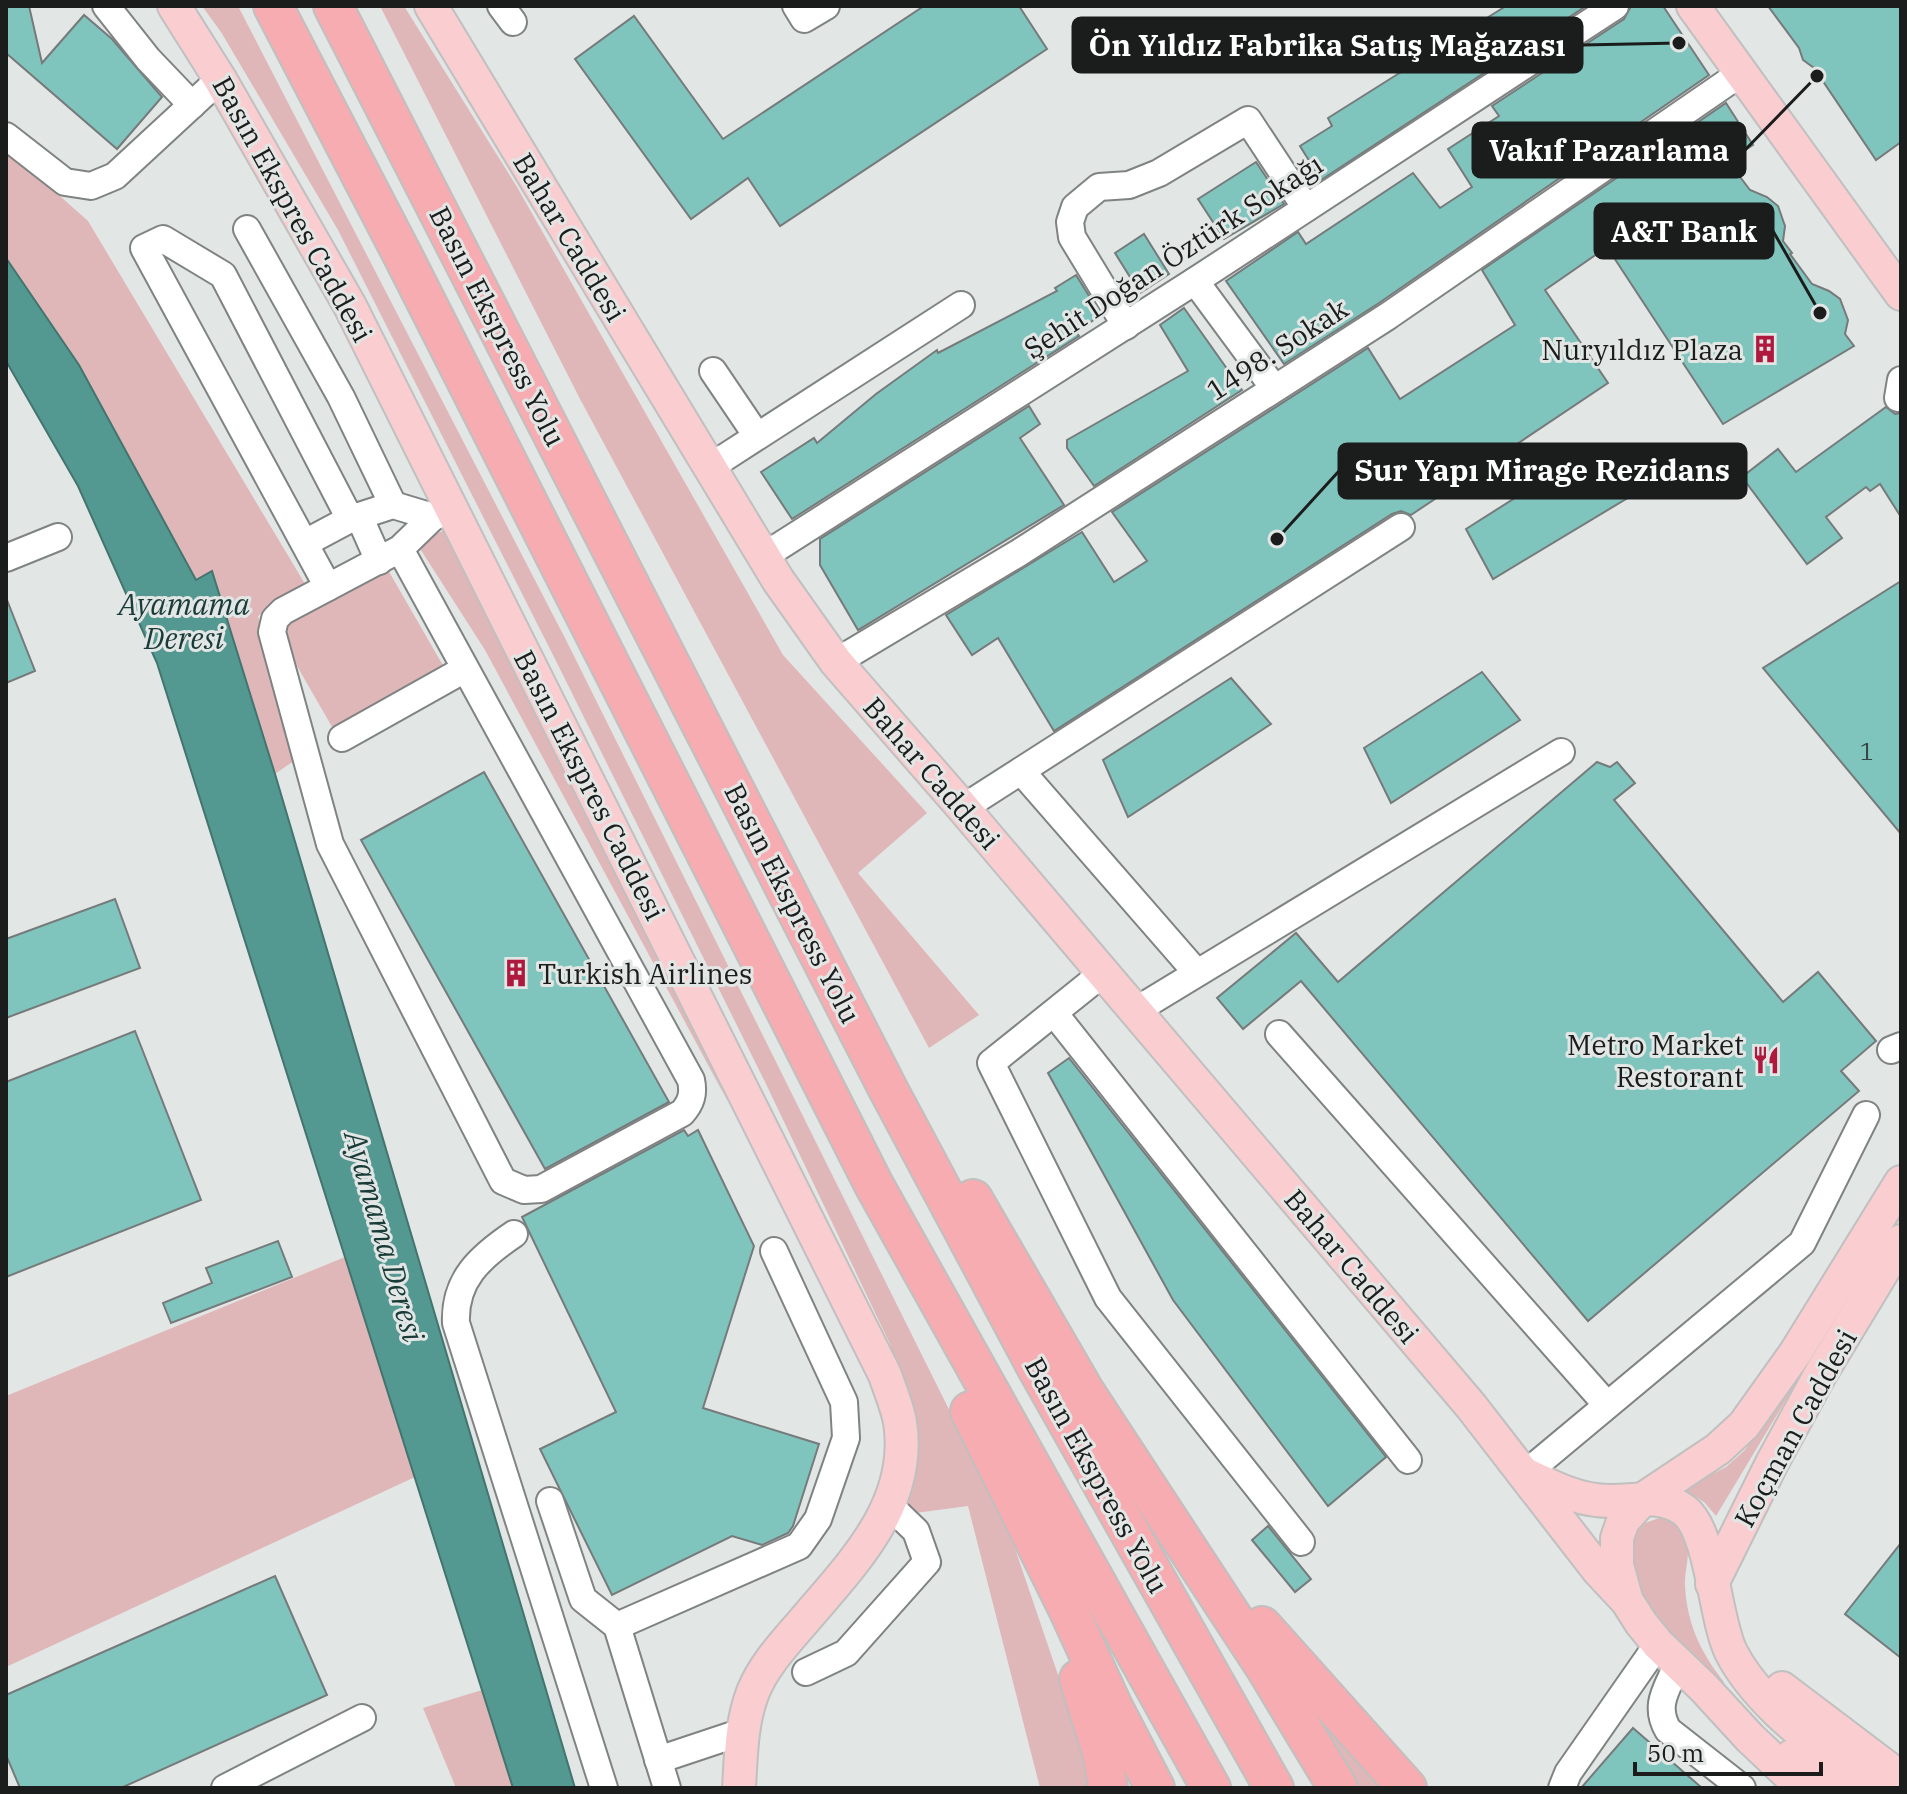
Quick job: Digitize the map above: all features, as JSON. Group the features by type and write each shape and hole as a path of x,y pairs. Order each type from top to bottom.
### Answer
{"highway":[{"name":"Basın Ekspress Yolu","path":"273,6 874,1185 1211,1788"},
{"name":"Basın Ekspress Yolu","path":"333,6 888,1089 1038,1370 1274,1788"},
{"path":"888,1089 935,1141 968,1191 1085,1392 1300,1722 1338,1788"},
{"path":"874,1185 887,1248 901,1283 995,1458 1155,1788"},
{"path":"1172,1522 1314,1687 1407,1788"},
{"path":"1040,1550 1102,1753 1108,1788"}],"main road":[{"name":"Basın Ekspres Caddesi","path":"174,6 220,79 350,306 442,513 885,1375 900,1422 897,1484 889,1505 867,1545 771,1660 754,1690 742,1732 739,1788"},
{"name":"Bahar Caddesi","path":"432,6 764,556 836,662 1471,1406 1598,1570 1627,1601"},
{"path":"1693,6 1901,294"},
{"name":"Koçman Caddesi","path":"1643,1499 1718,1449 1744,1425 1796,1352 1901,1182"},
{"name":"Koçman Caddesi","path":"1712,1584 1820,1375 1901,1241"},
{"path":"1525,1474 1559,1490 1593,1500 1619,1502 1661,1498 1687,1512 1695,1522 1719,1621 1748,1681 1869,1788"},
{"path":"1643,1499 1623,1521 1617,1538 1617,1565 1627,1601 1668,1654 1803,1788"},
{"path":"1719,1621 1764,1674 1901,1778"},
{"path":"1704,1688 1832,1788"}],"street":[{"path":"106,6 148,59 192,105"},
{"path":"796,6 804,19 826,6"},
{"name":"Şehit Doğan Öztürk Sokağı","path":"764,556 1126,326 1615,6"},
{"name":"1498. Sokak","path":"836,662 1017,554 1388,316 1741,73"},
{"path":"6,136 65,182 91,186 115,176 220,79"},
{"path":"1126,326 1072,237 1072,214 1089,193 1099,187 1129,185 1152,177 1248,120 1306,208"},
{"path":"247,229 341,397 393,505"},
{"path":"328,587 144,248 163,239 223,275 355,518 390,555 465,669 691,1080 690,1102 682,1113 549,1186 532,1190 513,1187 503,1181 330,844 272,632 278,614 390,555 442,513"},
{"path":"1195,281 1274,388"},
{"path":"710,467 961,305"},
{"path":"713,371 757,436"},
{"path":"305,543 355,518 393,505 442,513"},
{"path":"963,808 1401,527"},
{"path":"6,558 58,537"},
{"path":"342,738 465,669"},
{"path":"1135,1011 1561,752"},
{"path":"1021,771 1197,973"},
{"path":"1103,973 991,1063 1108,1298 1301,1542"},
{"path":"1054,1013 1408,1460"},
{"path":"1279,1034 1607,1405"},
{"path":"1525,1474 1802,1243 1866,1115"},
{"path":"514,1234 468,1273 457,1299 456,1323 604,1788"},
{"path":"617,1626 799,1546 818,1519 846,1438 846,1414 844,1402 774,1251"},
{"path":"550,1501 583,1599 617,1626 667,1788"},
{"path":"806,1672 846,1653 927,1562 916,1531 889,1505"},
{"path":"1562,1788 1568,1773 1668,1654"},
{"path":"1668,1654 1660,1717 1668,1730 1742,1788"},
{"path":"225,1788 362,1718"},
{"path":"658,1760 742,1732"}],"shaded area":[{"path":"202,6 238,6 566,640 1008,1528 1088,1763 1091,1788 1040,1788 968,1506 908,1514 911,1424 890,1344 766,1084 338,230 221,32"},
{"path":"380,6 404,6 517,187 783,655 927,813 858,873 979,1015 929,1048 580,399"},
{"path":"6,148 88,221 305,584 258,616 298,758 275,774 212,572 196,580 79,365 6,258"},
{"path":"452,526 728,1102 485,650 417,544"},
{"path":"384,563 445,669 335,732 274,626"},
{"path":"1901,1207 1901,1218 1716,1516 1704,1502 1683,1489 1726,1467 1745,1450"},
{"path":"345,1257 415,1477 6,1667 6,1396"},
{"path":"1659,1518 1676,1522 1685,1533 1688,1547 1685,1586 1689,1613 1697,1637 1708,1660 1724,1682 1722,1684 1672,1640 1643,1600 1635,1573 1634,1535 1645,1523"},
{"path":"482,1690 513,1788 456,1788 423,1708"},
{"path":"1324,1723 1385,1788 1355,1788 1318,1725"}],"water":[{"name":"Ayamama Deresi","path":"6,258 79,365 196,580 212,571 575,1788 513,1788 157,663 78,486 6,361"}],"building":[{"path":"6,6 29,6 42,63 84,15 112,39 162,97 117,149 6,53"},
{"path":"924,6 1019,6 1047,49 780,226 748,178 691,219 575,59 634,16 723,139"},
{"path":"1506,6 1586,6 1321,180 1300,146 1332,126 1328,118"},
{"path":"1631,6 1663,6 1709,75 1379,303 1284,364 1226,281 1298,232 1306,244 1413,173 1440,208 1472,187 1448,149 1499,116 1492,106 1624,19"},
{"path":"1768,6 1901,6 1901,142 1876,160"},
{"path":"1726,103 1753,145 1728,161 1750,190 1778,206 1785,226 1783,241 1790,254 1812,284 1840,299 1848,320 1845,334 1854,346 1723,424 1607,247 1545,290 1608,383 1411,515 1401,511 1392,514 1054,731 998,638 972,655 946,615 1082,532 1114,582 1147,561 1112,512 1368,348 1400,399 1515,325 1482,270"},
{"path":"1256,162 1284,204 1224,239 1198,199"},
{"path":"1144,234 1169,274 1140,293 1115,253"},
{"path":"1076,275 1101,315 1076,332 1079,336 792,519 761,472 814,438 817,443 876,394 937,350 938,353 1057,291 1055,288"},
{"path":"1184,308 1242,390 1094,486 1067,448 1067,440 1188,371 1160,325"},
{"path":"1029,406 1040,424 1020,438 1064,505 858,630 820,565 820,539"},
{"path":"1886,407 1895,414 1901,413 1901,517 1880,484 1870,491 1866,487 1826,517 1842,538 1807,564 1742,477 1778,449 1796,472"},
{"path":"1597,446 1636,493 1493,579 1466,529"},
{"path":"1901,581 1901,834 1763,668"},
{"path":"6,601 35,671 6,683"},
{"path":"1482,672 1520,720 1391,803 1364,748"},
{"path":"1231,678 1271,724 1128,817 1103,760"},
{"path":"1597,762 1610,767 1617,762 1635,783 1614,800 1783,1002 1818,972 1876,1041 1841,1071 1859,1091 1588,1321 1301,981 1243,1029 1217,998 1296,933 1338,982"},
{"name":"Turkish Airlines","path":"484,772 669,1102 545,1169 361,840"},
{"path":"115,899 140,968 6,1018 6,939"},
{"path":"135,1031 201,1200 6,1277 6,1082"},
{"path":"1069,1058 1386,1457 1328,1506 1173,1300 1048,1073"},
{"path":"684,1130 688,1136 698,1130 754,1246 703,1408 819,1444 793,1526 788,1533 762,1545 732,1536 612,1595 540,1449 616,1412 522,1217"},
{"path":"278,1241 292,1277 171,1323 163,1303 212,1283 206,1268"},
{"path":"1268,1526 1311,1579 1295,1592 1252,1540"},
{"path":"1901,1543 1901,1658 1845,1614"},
{"path":"275,1576 327,1695 121,1788 20,1788 6,1755 6,1695"},
{"path":"1633,1728 1702,1788 1581,1788"}],"place":[{"name":"Ön Yıldız Fabrika Satış Mağazası","path":"1679,43"},
{"name":"Vakıf Pazarlama","path":"1817,76"},
{"name":"A&T Bank","path":"1820,313"},
{"name":"Nuryıldız Plaza","path":"1765,349"},
{"name":"Sur Yapı Mirage Rezidans","path":"1277,539"},
{"name":"Turkish Airlines","path":"516,973"},
{"name":"Metro Market Restorant","path":"1766,1060"}]}
